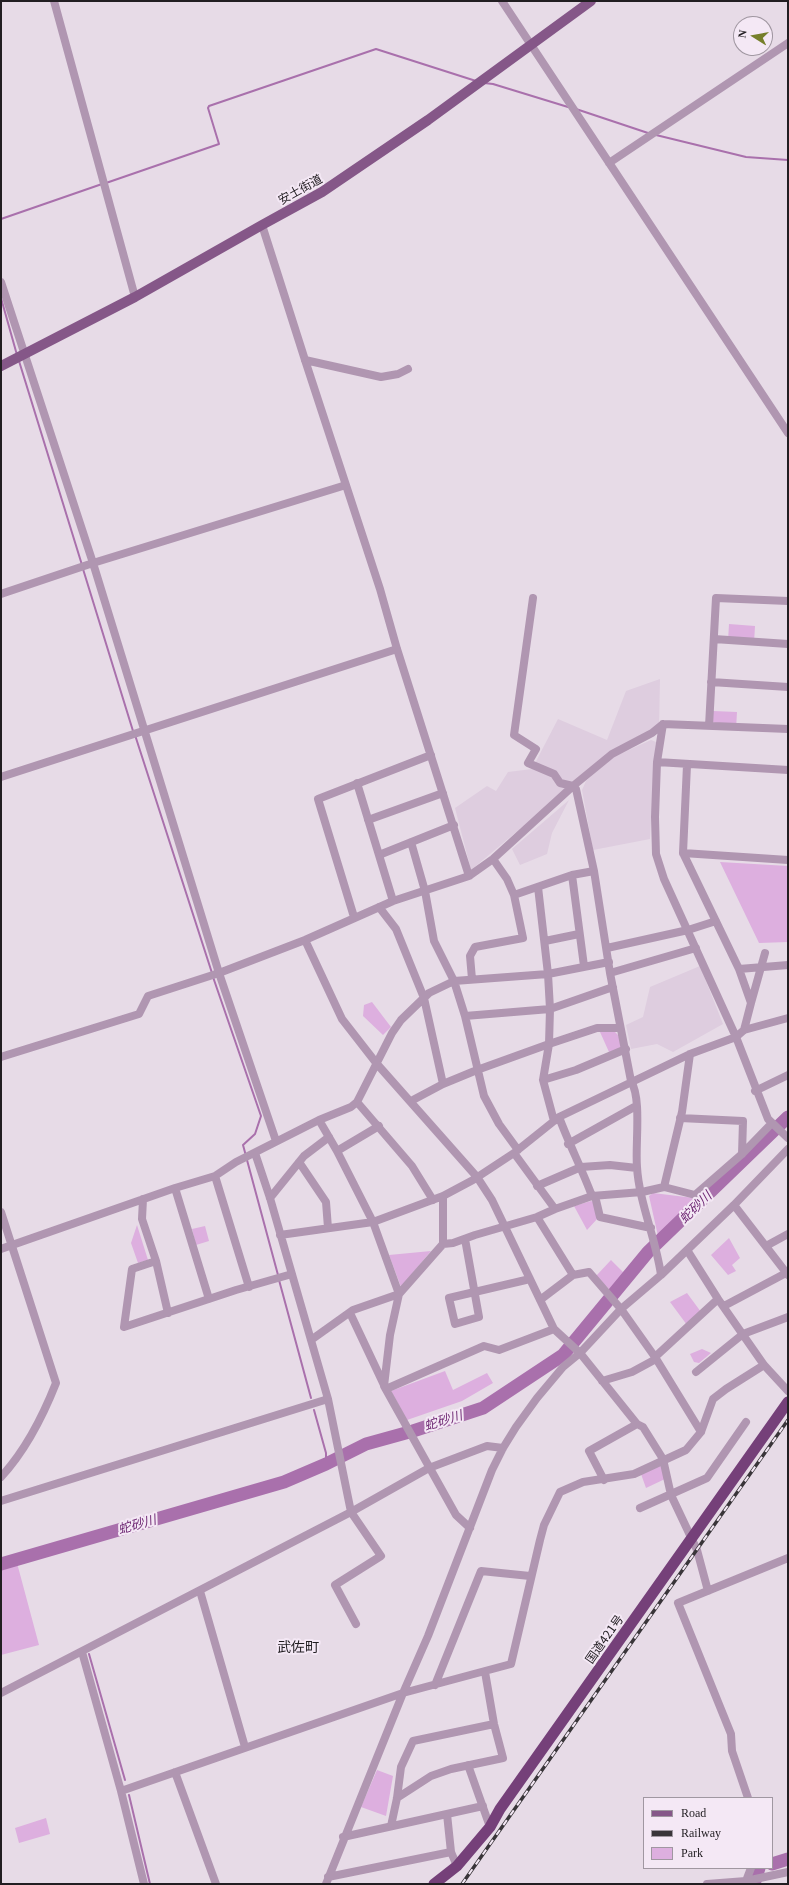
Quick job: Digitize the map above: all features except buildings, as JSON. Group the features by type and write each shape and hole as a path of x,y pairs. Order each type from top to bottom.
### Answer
{"highway":[{"name":"国道421号","path":"434,1884 457,1866 490,1826 691,1537 788,1402"}],"main road":[{"name":"安土街道","path":"1,366 135,297 322,192 368,162 532,46 592,1"}],"street":[{"path":"54,1 135,297"},
{"path":"502,1 788,433"},
{"path":"609,163 788,43"},
{"path":"262,225 380,589 397,650 469,876"},
{"path":"1,282 94,563 219,973 276,1141"},
{"path":"305,360 381,377 398,374 408,369"},
{"path":"1,594 94,563 346,485"},
{"path":"533,598 514,735 536,749 528,763 554,774 560,783 573,786 576,789 594,871 620,1028 626,1049 631,1081 634,1086 636,1106 637,1168 661,1275"},
{"path":"709,726 716,598 788,601"},
{"path":"714,639 788,644"},
{"path":"1,777 397,650"},
{"path":"712,682 788,687"},
{"path":"663,724 657,762 656,854 664,878 736,1037 768,1119 786,1137"},
{"path":"1,1057 139,1014 148,996 219,973 305,940 393,901 469,876 493,859 573,786 612,754 652,733 663,724 788,729"},
{"path":"354,917 318,799 431,755"},
{"path":"657,762 788,770"},
{"path":"687,765 684,812 684,853 738,969 751,1004"},
{"path":"357,784 393,901"},
{"path":"368,820 443,793"},
{"path":"379,855 454,825"},
{"path":"411,842 425,891 434,941 454,981 465,1016 484,1096 499,1124 537,1186 555,1209"},
{"path":"684,853 788,860"},
{"path":"472,979 470,956 475,947 523,938 514,895 507,879 493,859"},
{"path":"514,895 572,875 594,871"},
{"path":"572,875 584,966"},
{"path":"538,887 545,941 550,1009 549,1044 543,1080 557,1119 568,1144 581,1167 600,1217 651,1228"},
{"path":"379,907 396,929 424,998 443,1084"},
{"path":"607,948 688,930 716,921"},
{"path":"545,941 579,934"},
{"path":"305,940 342,1019 377,1064 477,1177 492,1200 554,1329 580,1353 636,1424 643,1428 663,1460 671,1495 691,1537 708,1591"},
{"path":"610,973 696,948"},
{"path":"744,1030 765,953"},
{"path":"1,1249 175,1188 215,1176 236,1162 276,1141 319,1120 351,1107 357,1102 392,1033 401,1020 429,993 454,981 548,974 609,962"},
{"path":"738,969 788,965"},
{"path":"465,1016 550,1009 613,987"},
{"path":"280,1235 373,1222 443,1196 477,1177 516,1151 557,1119 631,1081 690,1054 736,1037 744,1030 788,1018"},
{"path":"411,1101 443,1084 549,1044 597,1028 620,1028"},
{"path":"543,1080 576,1070 626,1049"},
{"path":"664,1187 680,1118 690,1054"},
{"path":"756,1091 788,1075"},
{"path":"357,1102 412,1166 433,1200"},
{"path":"568,1144 636,1106"},
{"path":"680,1118 743,1121 742,1154"},
{"path":"319,1120 337,1150 373,1222 399,1294 390,1335 385,1388"},
{"path":"443,1244 453,1243 537,1217 593,1196 642,1192 664,1187 696,1195 774,1125"},
{"path":"337,1150 379,1126"},
{"path":"270,1198 299,1162 329,1137"},
{"path":"327,1881 344,1837 352,1823 355,1810 428,1636 503,1448 537,1398 563,1367 580,1353 621,1309 661,1275 734,1205 788,1149"},
{"path":"255,1153 270,1198 328,1400 351,1512 381,1556 335,1585 356,1624"},
{"path":"299,1162 326,1202 328,1228"},
{"path":"537,1186 581,1167 610,1165 637,1168"},
{"path":"215,1176 249,1287"},
{"path":"175,1188 209,1299"},
{"path":"311,1340 350,1313 399,1294 443,1244 443,1196"},
{"path":"143,1199 142,1219 156,1261 168,1312"},
{"path":"724,1306 787,1274 734,1205"},
{"path":"1,1212 56,1383 45,1410 29,1440 1,1477"},
{"path":"537,1217 573,1275"},
{"path":"766,1246 788,1234"},
{"path":"465,1239 474,1292 479,1317 455,1324 449,1298 474,1292 530,1279"},
{"path":"687,1250 718,1299 764,1365 788,1391"},
{"path":"156,1261 132,1268 124,1327 292,1274"},
{"path":"540,1300 573,1275 589,1272 621,1309 655,1358 700,1432"},
{"path":"602,1381 632,1372 655,1358 718,1299"},
{"path":"350,1313 385,1388 429,1468 456,1515 470,1528"},
{"path":"696,1372 742,1334 788,1316"},
{"path":"385,1388 484,1346 500,1350 554,1329"},
{"path":"121,1791 403,1693 511,1664 530,1576 544,1525 560,1492 583,1482 604,1480 634,1474 686,1450 700,1432 713,1399 726,1388 764,1365"},
{"path":"1,1501 328,1400"},
{"path":"640,1508 707,1478 746,1422"},
{"path":"604,1480 589,1451 636,1424"},
{"path":"1,1693 351,1512 429,1468 487,1446 503,1448"},
{"path":"748,1797 732,1751 731,1734 678,1603 788,1558"},
{"path":"435,1685 482,1571 530,1576"},
{"path":"200,1590 245,1747"},
{"path":"82,1652 121,1791 144,1884"},
{"path":"397,1798 431,1776 468,1765 504,1758 494,1724 485,1672"},
{"path":"391,1826 397,1798 401,1767 412,1741 494,1724"},
{"path":"468,1765 490,1826"},
{"path":"175,1772 216,1884"},
{"path":"344,1837 483,1806"},
{"path":"447,1814 450,1852 457,1866"},
{"path":"327,1881 450,1852"},
{"path":"746,1881 751,1869"},
{"path":"707,1884 746,1881 788,1872"}],"shaded area":[{"path":"660,679 659,728 652,730 564,792 471,870 455,808 487,786 496,791 508,772 532,769 558,719 607,740 626,691"},
{"path":"651,740 656,742 650,839 593,850 582,790 586,781 611,758"},
{"path":"569,800 552,833 547,854 520,865 512,849"},
{"path":"700,966 723,1024 673,1052 657,1044 631,1049 626,1025 643,1017 650,987"}],"green space":[{"path":"729,624 755,626 754,643 728,641"},
{"path":"713,711 737,712 736,729 712,722"},
{"path":"720,862 788,866 788,942 759,943"},
{"path":"372,1002 391,1027 383,1035 363,1016 364,1005"},
{"path":"614,1031 618,1035 622,1044 620,1049 609,1052 600,1032"},
{"path":"653,1193 694,1198 658,1236 649,1196"},
{"path":"591,1201 594,1202 598,1218 587,1230 574,1206"},
{"path":"137,1225 148,1260 138,1263 131,1243"},
{"path":"205,1226 209,1241 196,1245 192,1229"},
{"path":"729,1238 740,1258 732,1265 736,1271 728,1275 711,1255"},
{"path":"431,1251 401,1287 389,1255"},
{"path":"611,1260 625,1274 610,1290 596,1276"},
{"path":"687,1293 701,1312 687,1325 670,1302"},
{"path":"702,1349 711,1353 699,1363 694,1362 690,1354"},
{"path":"445,1371 453,1390 487,1373 493,1383 462,1401 407,1420 391,1391"},
{"path":"658,1465 663,1468 665,1479 646,1488 641,1474"},
{"path":"17,1563 39,1645 1,1655 1,1568"},
{"path":"377,1770 393,1776 386,1816 361,1807"},
{"path":"46,1818 50,1834 19,1843 15,1828"}],"waterway":[{"path":"106,183 219,144 208,108 209,106 376,49 476,81"},
{"path":"484,83 493,84 568,107"},
{"path":"576,109 648,133"},
{"path":"656,135 746,157 788,160"},
{"path":"1,219 102,184"},
{"path":"1,298 17,355"},
{"path":"19,361 82,565"},
{"path":"83,569 133,731"},
{"path":"135,735 212,973"},
{"path":"213,977 261,1116 255,1134 243,1145 246,1156"},
{"name":"蛇砂川","path":"1,1564 284,1482 326,1464 366,1444 413,1431 483,1408 563,1355 648,1252 788,1117"},
{"path":"247,1160 278,1275"},
{"path":"279,1280 311,1398"},
{"path":"314,1410 326,1453 326,1464"},
{"path":"89,1654 125,1780"},
{"path":"129,1795 150,1884"},
{"path":"773,1864 788,1859"},
{"path":"754,1884 759,1869"}],"railway":[{"path":"462,1884 788,1420"}],"district":[{"name":"武佐町","path":"298,1647"}]}
